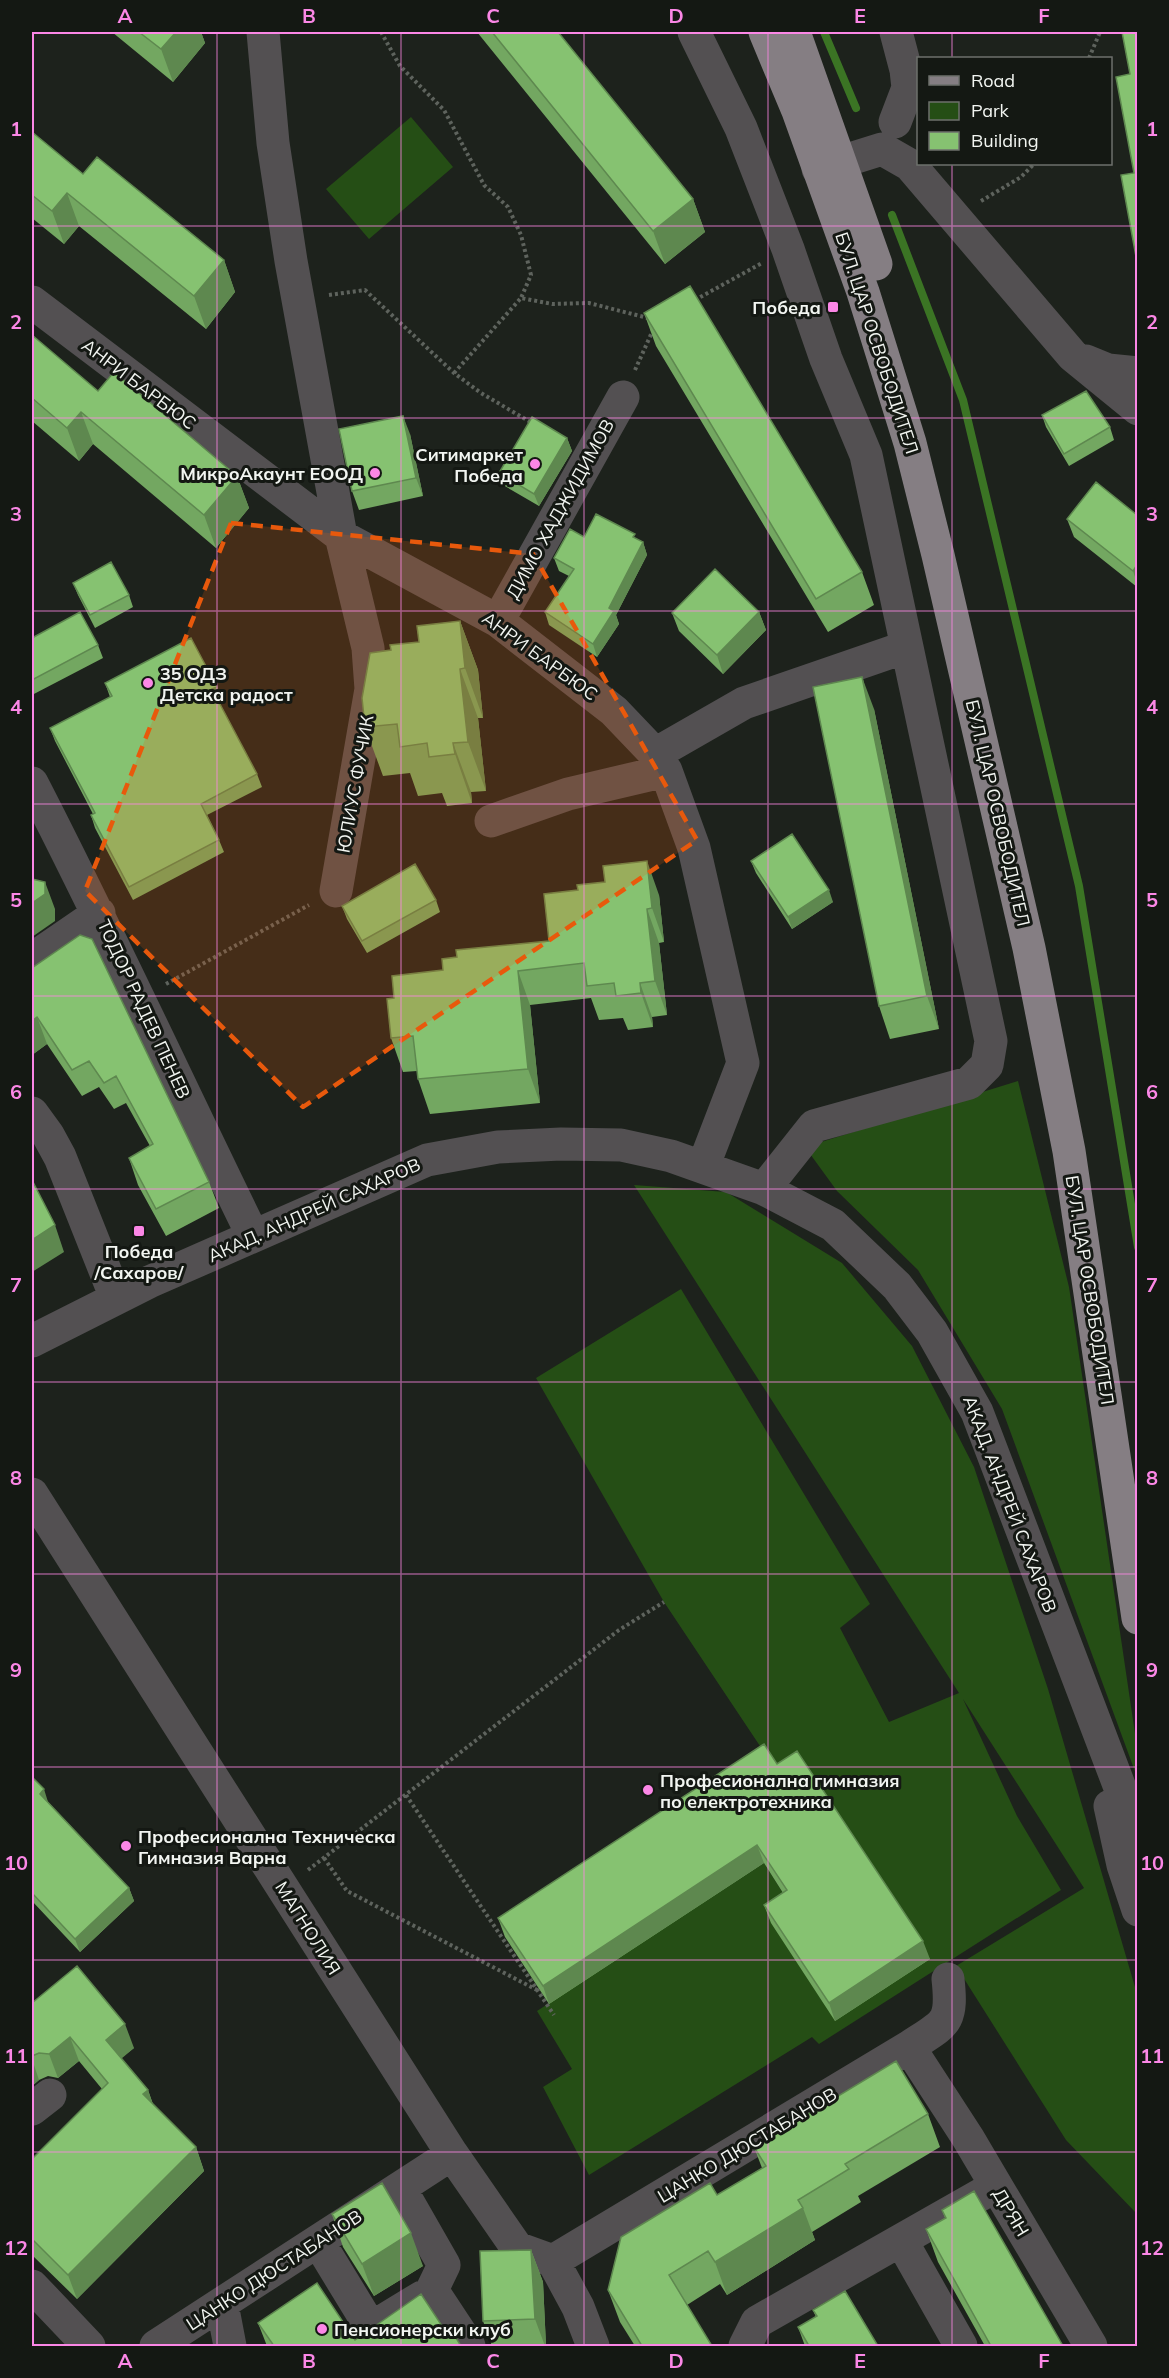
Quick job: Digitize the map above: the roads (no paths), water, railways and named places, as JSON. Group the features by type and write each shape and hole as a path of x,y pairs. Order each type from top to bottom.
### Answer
{"main road":[{"name":"БУЛ. ЦАР ОСВОБОДИТЕЛ","path":"772,34 798,111 829,165 900,336 995,706 1080,1102 1137,1496"},
{"name":"БУЛ. ЦАР ОСВОБОДИТЕЛ","path":"829,165 863,292 910,443 1029,948 1069,1151 1137,1618"}],"street":[{"name":"ЮЛИУС ФУЧИК","path":"263,32 273,143 291,261 341,536 368,648 371,689 336,891"},
{"path":"694,32 741,128 788,249 826,359 866,455 991,1041 987,1065 969,1083 814,1126 764,1189"},
{"path":"895,122 908,88 906,70 896,32"},
{"path":"829,165 882,149 910,165 1073,356 1137,409"},
{"name":"АНРИ БАРБЮС","path":"32,302 341,536 498,621 614,711 661,762 694,848 743,1063 703,1167"},
{"path":"1073,356 1108,370 1137,373"},
{"name":"ДИМО ХАДЖИДИМОВ","path":"498,621 623,397"},
{"path":"491,821 661,762 744,703 906,647"},
{"name":"ТОДОР РАДЕВ ПЕНЕВ","path":"32,783 99,913 137,1000 253,1236"},
{"path":"32,959 99,913"},
{"path":"32,1113 60,1157 116,1298"},
{"name":"АКАД. АНДРЕЙ САХАРОВ","path":"32,1341 116,1298 427,1160 498,1148 561,1144 621,1145 671,1156 703,1167 764,1189 832,1225 897,1286 932,1332 977,1412 1089,1710"},
{"name":"МАГНОЛИЯ","path":"32,1494 452,2154 517,2248 553,2261"},
{"path":"1089,1710 1137,1835"},
{"path":"1089,1710 1123,1865 1137,1910"},
{"name":"ЦАНКО ДЮСТАБАНОВ","path":"553,2261 909,2047 945,2023 951,2006 948,1979"},
{"name":"ДРЯН","path":"909,2047 931,2078 1091,2346"},
{"name":"ЦАНКО ДЮСТАБАНОВ","path":"156,2346 452,2154"},
{"path":"746,2346 757,2322 996,2187"},
{"path":"318,2241 371,2328 432,2290 444,2265 400,2188"},
{"path":"901,2240 961,2346"},
{"path":"553,2261 578,2307 592,2346"},
{"path":"32,2286 89,2346"},
{"path":"432,2290 469,2346"},
{"path":"222,2304 230,2346"}],"waterway":[{"path":"824,32 856,108"},
{"path":"892,215 963,400 1079,886 1138,1247"}],"place":[{"name":"Победа","path":"833,307"},
{"name":"Ситимаркет Победа","path":"535,464"},
{"name":"МикроАкаунт ЕООД","path":"375,473"},
{"name":"35 ОДЗ Детска радост","path":"148,683"},
{"name":"Победа /Сахаров/","path":"139,1231"},
{"name":"Професионална гимназия по електротехника","path":"648,1790"},
{"name":"Професионална Техническа Гимназия Варна","path":"126,1846"},
{"name":"Пенсионерски клуб","path":"322,2329"}]}
